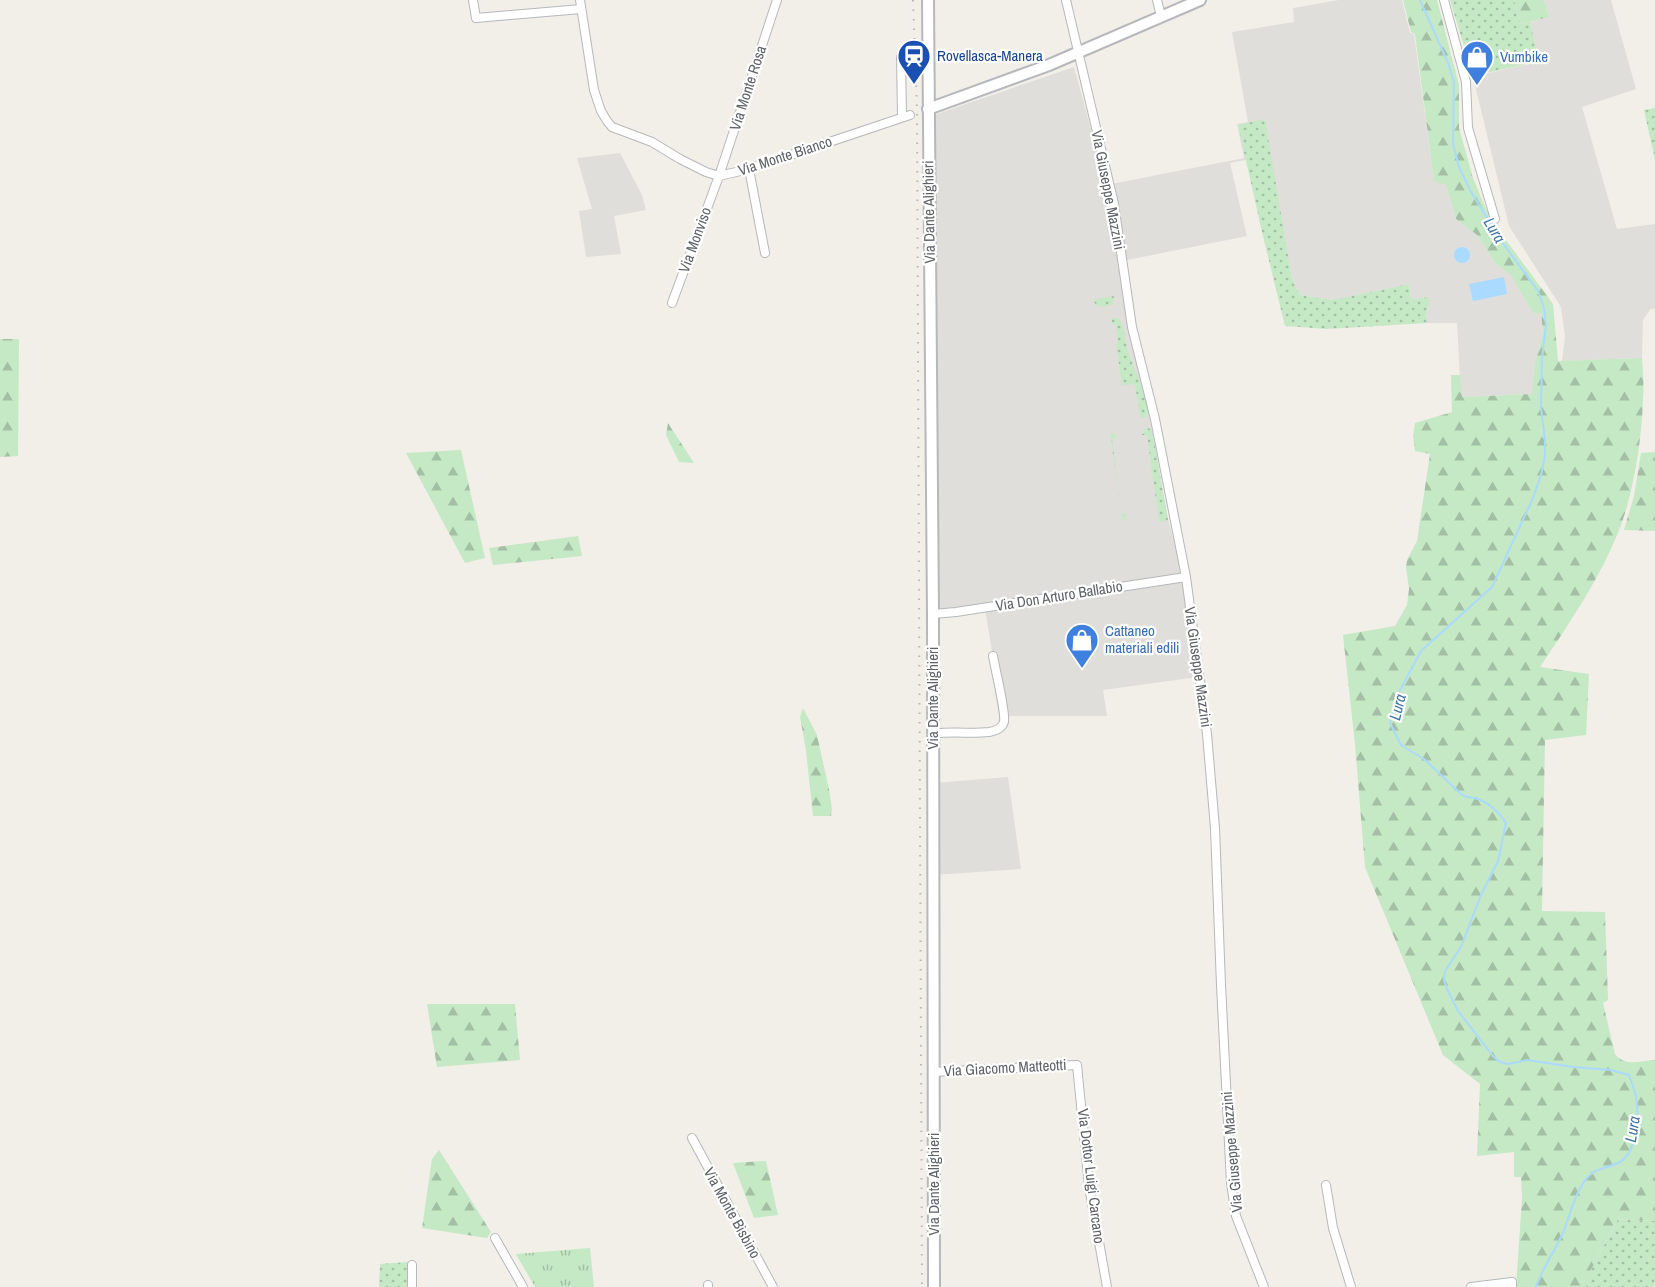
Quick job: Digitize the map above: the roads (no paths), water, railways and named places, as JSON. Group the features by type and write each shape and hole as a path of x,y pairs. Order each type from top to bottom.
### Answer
{"street":[{"path":"473,0 476,18 581,9"},
{"name":"Via Monte Bianco","path":"580,0 594,90 607,122 612,127 652,142 692,166 719,176 749,169 906,116 902,57"},
{"name":"Via Monte Rosa","path":"719,176 777,0"},
{"name":"Via Dante Alighieri","path":"928,0 933,614 934,1287"},
{"name":"Via Giuseppe Mazzini","path":"1066,0 1114,204 1132,327 1155,419 1186,577 1208,734 1215,828 1232,1190 1236,1216 1264,1287"},
{"path":"1158,0 1161,16"},
{"path":"928,109 1049,65 1200,0"},
{"path":"1444,0 1466,82 1468,128 1495,219"},
{"path":"749,169 765,253"},
{"name":"Via Monviso","path":"672,303 719,176"},
{"name":"Via Don Arturo Ballabio","path":"933,614 1186,577"},
{"path":"933,734 989,732 1000,728 1003,724 1003,714 993,656"},
{"name":"Via Giacomo Matteotti","path":"933,1072 1077,1065"},
{"name":"Via Dottor Luigi Carcano","path":"1077,1065 1089,1186 1107,1287"},
{"name":"Via Monte Bisbino","path":"692,1138 773,1287"},
{"path":"1326,1185 1333,1227 1351,1287"},
{"path":"495,1238 523,1287"},
{"path":"412,1265 412,1287"},
{"path":"1471,1287 1512,1285"}],"water":[{"path":"1462,247 1470,255 1462,263 1454,255"},
{"path":"1504,277 1507,294 1473,301 1469,284"}],"waterway":[{"name":"Lura","path":"1420,0 1454,82 1453,143 1459,167 1499,238 1538,291 1544,308 1546,325 1542,358 1541,408 1545,456 1533,498 1492,587 1421,651 1399,692 1390,723 1401,745 1424,759 1462,795 1478,799 1490,806 1506,823 1498,861 1481,895 1461,947 1445,971 1444,980 1458,1011 1500,1062 1508,1064 1527,1060 1611,1070 1629,1075 1637,1105 1636,1133 1630,1150 1620,1162 1594,1172 1582,1185 1561,1237 1536,1287"}],"railway":[{"path":"913,0 917,108 922,1287"}],"place":[{"name":"Rovellasca-Manera","path":"914,85"},
{"name":"Vumbike","path":"1477,86"},
{"name":"Cattaneo materiali edili","path":"1082,669"}]}
